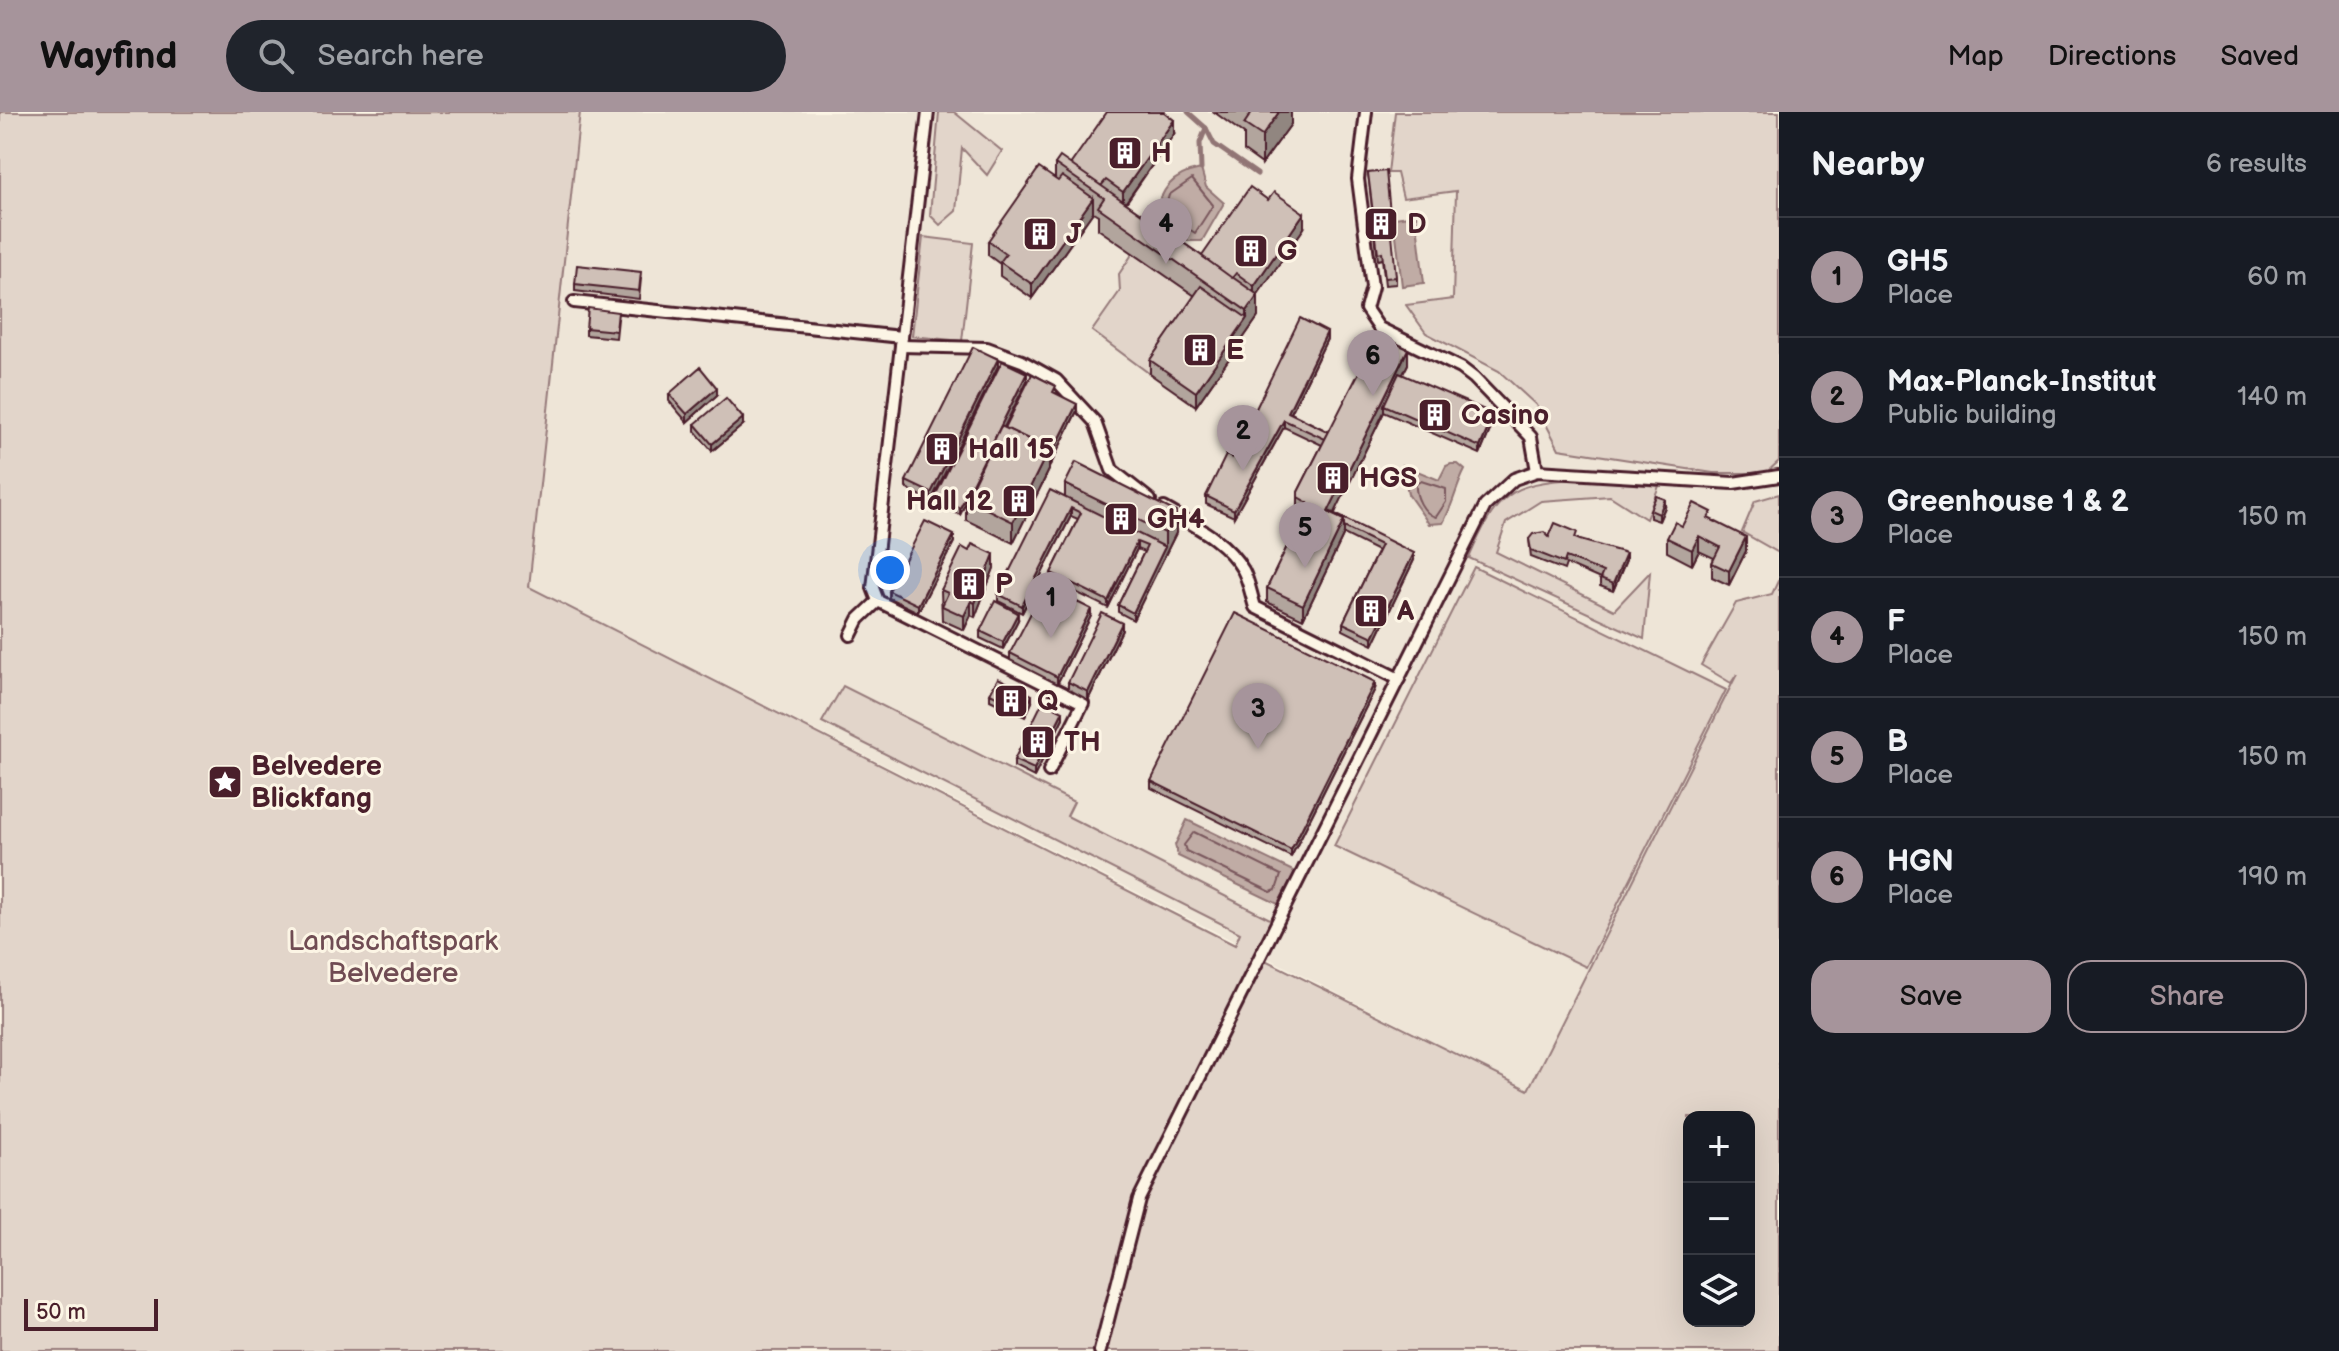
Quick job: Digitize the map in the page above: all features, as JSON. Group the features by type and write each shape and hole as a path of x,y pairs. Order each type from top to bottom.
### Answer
{"lane":[{"path":"928,112 873,588 878,601 1083,703 1049,771"},
{"path":"1366,112 1358,179 1372,287 1366,309 1379,328 1461,368 1474,378 1531,437 1537,471"},
{"path":"574,302 901,341 987,348 1022,361 1056,380 1095,422 1112,470 1147,498 1208,532 1243,571 1255,607 1399,679"},
{"path":"1100,1351 1139,1199 1485,506 1514,479 1537,471 1733,483 1779,476"},
{"path":"851,635 859,619 878,601"}],"shaded area":[{"path":"580,112 1779,112 1779,589 1529,1090 529,586"}],"green space":[{"name":"Landschaftspark Belvedere","path":"0,112 580,112 529,587 1235,945 1240,933 822,722 843,686 1074,802 1067,816 1272,920 1255,955 1528,1090 1737,674 1731,683 1701,665 1736,603 1772,594 1779,579 1779,1351 0,1351"},
{"path":"939,112 954,112 1002,151 987,175 962,148 956,211 940,225 930,215"},
{"path":"1395,112 1779,112 1779,461 1766,473 1713,473 1559,449 1536,405 1499,371 1426,333 1406,305 1453,299 1456,191 1403,198 1397,173 1388,173"},
{"path":"923,237 973,243 962,341 912,336"},
{"path":"1133,253 1201,300 1150,374 1092,331 1120,291 1119,274"},
{"path":"1578,479 1659,486 1646,519 1610,496 1541,501 1506,523 1496,552 1614,610 1650,572 1644,639 1469,558 1488,520 1507,496 1535,484"},
{"path":"1779,494 1779,553 1742,532 1755,501"},
{"path":"1474,567 1726,690 1586,967 1334,846"}],"water":[{"path":"1201,169 1206,187 1224,203 1202,241 1189,241 1154,217 1169,185 1182,175"},
{"path":"1416,215 1424,283 1402,286 1394,218"},
{"path":"1458,464 1465,470 1443,523 1429,524 1408,494 1403,465 1439,480 1446,466"},
{"path":"1187,820 1295,872 1278,904 1178,856 1175,845"}],"building":[{"name":"H","path":"1107,112 1164,112 1174,120 1123,192 1106,180 1101,186 1070,165"},
{"path":"1252,112 1279,112 1262,136 1244,124"},
{"path":"1060,157 1258,295 1247,311 1098,207 1104,198 1055,164"},
{"name":"J","path":"1039,168 1058,181 1062,176 1093,198 1032,284 1000,262 1006,254 988,241"},
{"name":"D","path":"1386,171 1396,277 1385,278 1382,252 1378,253 1368,173"},
{"name":"G","path":"1250,187 1268,200 1274,192 1304,213 1254,286 1236,273 1232,278 1202,256"},
{"path":"577,265 641,272 639,291 575,284"},
{"name":"E","path":"1201,286 1247,318 1196,392 1150,360"},
{"path":"588,308 618,312 616,331 586,328"},
{"path":"1300,318 1327,332 1288,412 1329,432 1325,439 1284,420 1234,510 1206,496 1226,455 1232,458"},
{"path":"1378,335 1408,349 1328,512 1344,520 1303,605 1267,588 1308,503 1298,497 1298,492"},
{"name":"Hall 15","path":"973,347 998,359 931,493 906,481"},
{"path":"1002,361 1027,373 960,508 935,496"},
{"path":"700,367 717,388 687,414 669,394"},
{"name":"Casino","path":"1399,373 1494,414 1480,447 1384,405"},
{"path":"1032,374 1056,386 1053,392 1077,404 1050,458 1049,449 1005,428"},
{"path":"726,398 743,418 712,444 695,424"},
{"path":"1001,426 1049,449 1013,522 966,499"},
{"path":"1076,462 1176,512 1165,533 1065,484"},
{"path":"1050,490 1165,547 1133,613 1118,605 1147,546 1137,542 1108,601 1051,573 1081,513 1071,508 1022,606 998,594"},
{"path":"1656,496 1665,499 1659,514 1650,510"},
{"path":"1694,503 1712,512 1708,518 1746,537 1729,571 1712,563 1720,547 1699,536 1692,550 1667,538 1675,522 1682,526"},
{"name":"A","path":"1331,512 1414,553 1373,637 1343,623 1381,545 1344,527 1344,520"},
{"path":"925,521 954,535 918,605 889,591"},
{"path":"1555,523 1577,532 1575,538 1626,553 1613,584 1600,579 1603,572 1566,557 1564,563 1531,550 1529,539 1533,534 1544,532 1549,537"},
{"name":"P","path":"972,544 994,554 975,603 971,601 964,616 942,606 948,593 941,590 962,547 969,551"},
{"path":"1045,586 1091,609 1057,677 1010,653"},
{"path":"995,601 1018,613 1003,642 980,631"},
{"path":"1102,613 1122,623 1088,692 1068,682"},
{"path":"1235,613 1375,682 1291,850 1151,781"},
{"path":"998,678 1032,695 1025,710 990,693"},
{"name":"TH","path":"1043,701 1063,711 1034,769 1014,760"}],"waterway":[{"path":"1188,112 1206,128 1200,143 1201,169"},
{"path":"1206,128 1214,144 1257,174"}],"place":[{"name":"H","path":"1125,153"},
{"name":"D","path":"1381,224"},
{"name":"J","path":"1040,234"},
{"name":"G","path":"1251,251"},
{"name":"F","path":"1166,264"},
{"name":"E","path":"1200,350"},
{"name":"HGN","path":"1373,396"},
{"name":"Casino","path":"1435,415"},
{"name":"Hall 15","path":"942,449"},
{"name":"Max-Planck-Institut","path":"1243,471"},
{"name":"HGS","path":"1333,478"},
{"name":"Hall 12","path":"1019,501"},
{"name":"GH4","path":"1121,519"},
{"name":"B","path":"1305,568"},
{"name":"P","path":"969,584"},
{"name":"A","path":"1371,611"},
{"name":"GH5","path":"1051,638"},
{"name":"Q","path":"1011,701"},
{"name":"TH","path":"1038,742"},
{"name":"Greenhouse 1 & 2","path":"1258,749"},
{"name":"Belvedere Blickfang","path":"225,782"}]}
